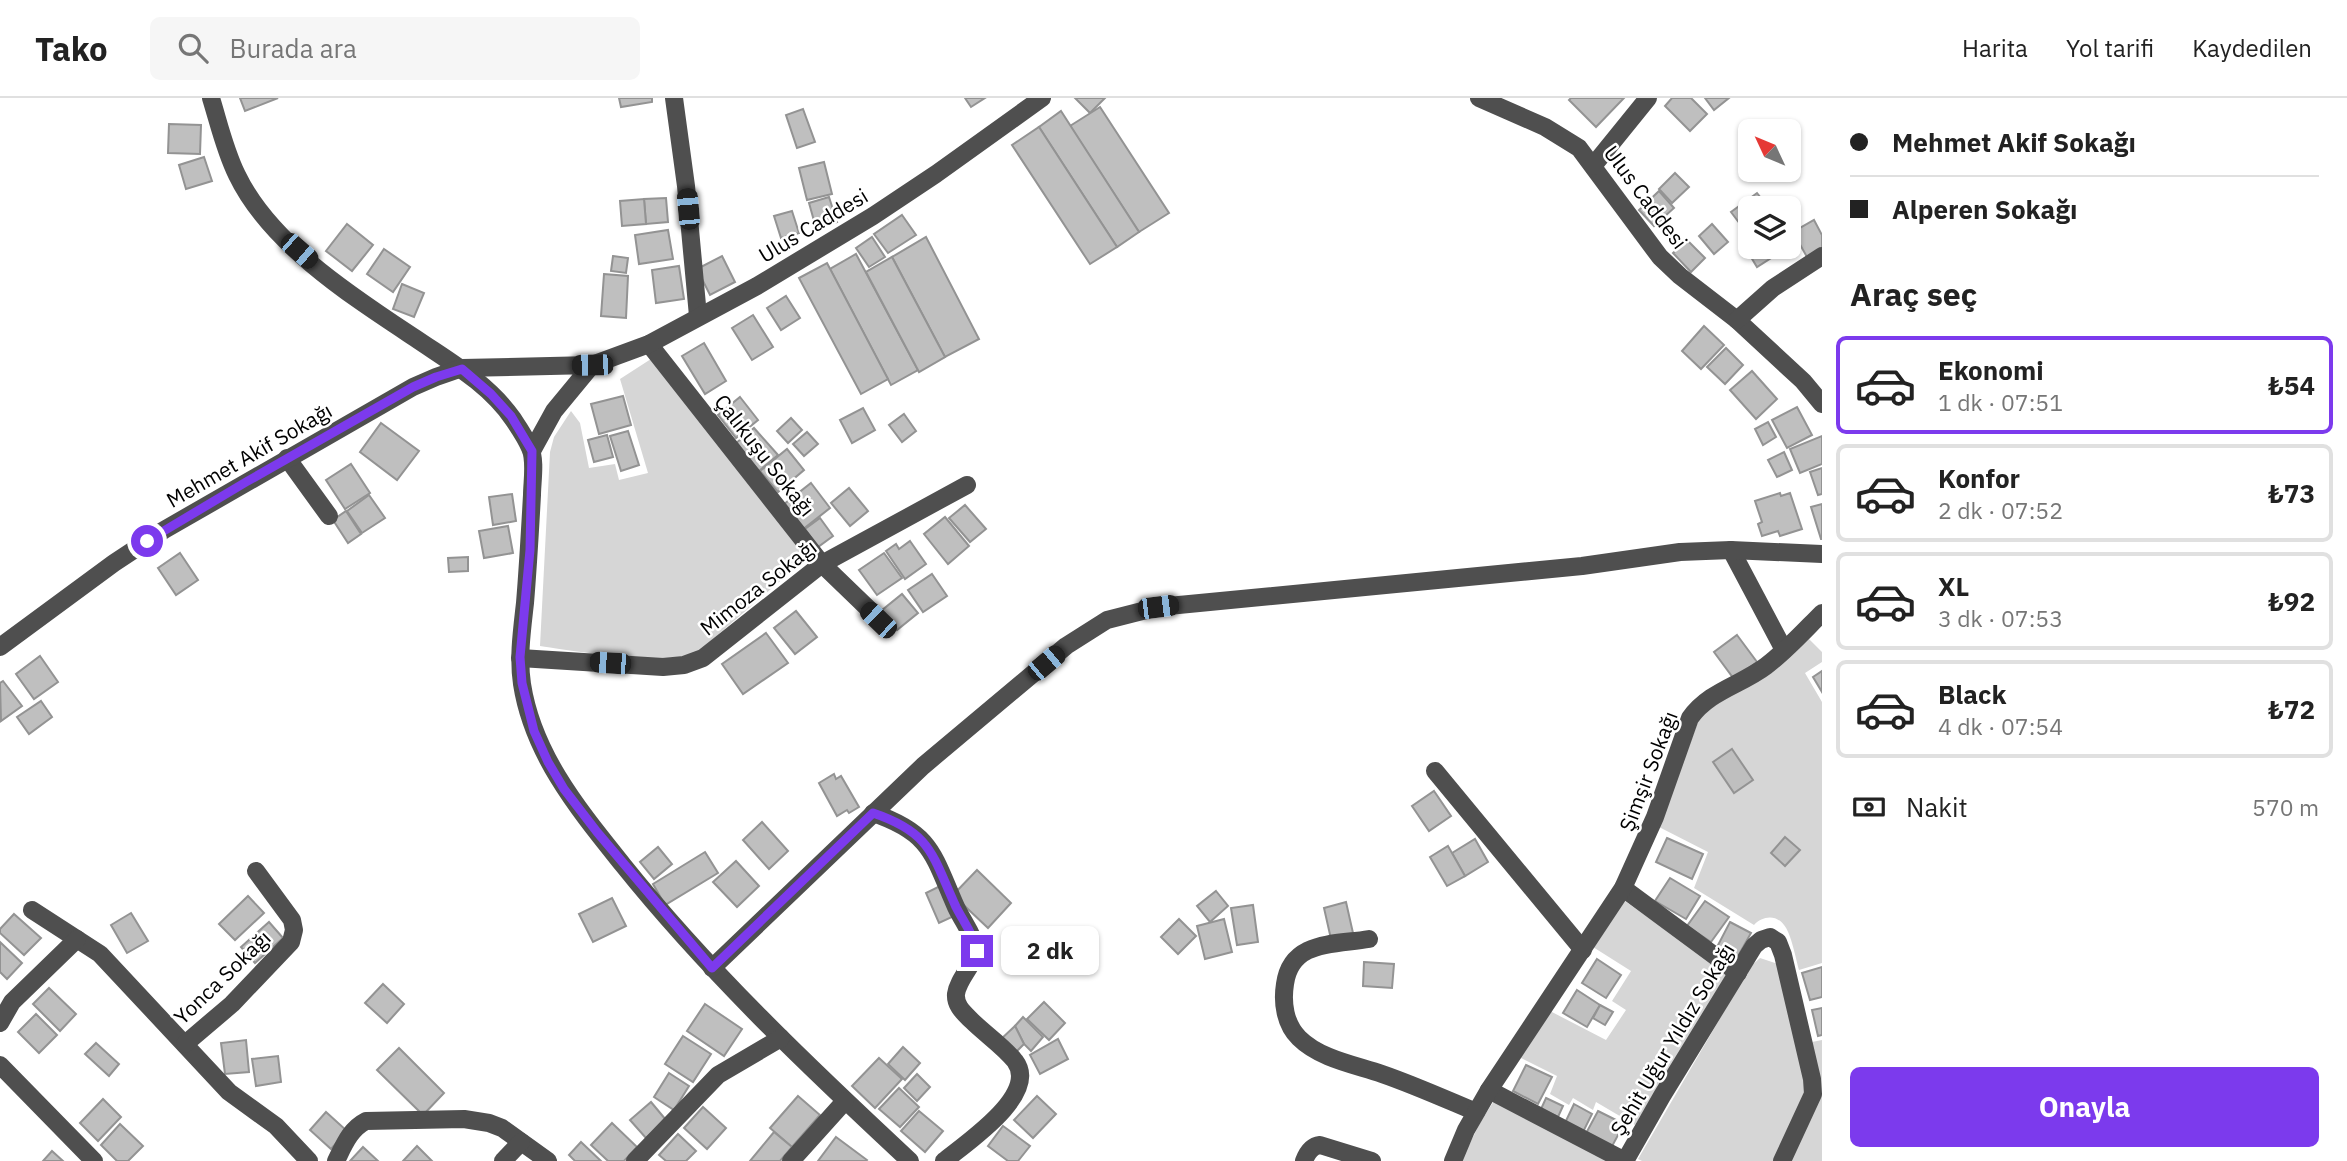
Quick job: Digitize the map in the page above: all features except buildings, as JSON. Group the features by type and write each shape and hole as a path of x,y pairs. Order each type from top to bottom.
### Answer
{"street":[{"path":"211,98 229,158 238,178 264,216 295,247 363,303 462,369 491,394 511,416 532,451"},
{"path":"674,98 686,186 698,316"},
{"name":"Ulus Caddesi","path":"462,369 592,365 649,344 757,286 873,216 1042,98"},
{"name":"Ulus Caddesi","path":"1479,98 1565,137 1579,148 1660,257 1679,276 1737,320 1803,382 1822,404"},
{"path":"1593,166 1648,98"},
{"path":"1737,320 1773,288 1822,256"},
{"name":"Çalıkuşu Sokağı","path":"649,344 822,564 878,620"},
{"path":"592,365 554,411 532,451 530,550 520,657 522,683 534,731 564,789 637,882 712,968 845,1101 910,1161"},
{"name":"Mehmet Akif Sokağı","path":"0,647 163,530 413,387 462,369"},
{"path":"287,458 329,516"},
{"name":"Mimoza Sokağı","path":"520,657 663,667 684,665 703,658 822,564 967,485"},
{"path":"712,968 873,813 984,713 1066,646 1107,620 1158,607 1582,566 1680,552 1731,550 1822,554"},
{"path":"1731,550 1784,650"},
{"name":"Şimşir Sokağı","path":"1453,1161 1489,1090 1623,888 1655,817 1690,718 1710,697 1754,674 1784,650 1822,613"},
{"path":"1435,771 1583,950"},
{"path":"873,813 914,832 933,855 955,906 976,943 975,959 956,994 958,1004 969,1018 1015,1061 1021,1076 1020,1085 1004,1109 944,1161"},
{"name":"Yonca Sokağı","path":"185,1044 232,1004 291,942 294,930 292,920 256,871"},
{"path":"1623,888 1738,973"},
{"name":"Yonca Sokağı","path":"32,910 100,954 229,1092 276,1126 309,1161"},
{"name":"Şehit Uğur Yıldız Sokağı","path":"1489,1090 1625,1161 1754,946 1770,937 1778,942 1783,955 1808,1053 1813,1094 1782,1161"},
{"path":"0,1023 12,1002 77,939"},
{"path":"1369,939 1305,951 1291,962 1283,996 1284,1010 1294,1033 1324,1054 1476,1112"},
{"path":"635,1161 718,1076 781,1038"},
{"path":"0,1065 94,1161"},
{"path":"791,1161 845,1101"},
{"path":"336,1161 349,1136 357,1126 366,1121 464,1119 502,1128 548,1161"},
{"path":"503,1161 521,1142"},
{"path":"1304,1161 1310,1150 1321,1145 1372,1161"}],"shaded area":[{"path":"651,359 808,557 692,654 640,658 540,646 550,452 554,437 571,411 580,423 589,468 615,464 619,480 648,473 620,379"},
{"path":"1809,639 1822,652 1822,662 1805,673 1822,702 1822,963 1799,970 1789,934 1781,921 1769,918 1754,925 1694,888 1708,852 1659,827 1701,714 1784,662"},
{"path":"1622,899 1728,974 1635,1125 1596,1102 1593,1110 1573,1098 1569,1105 1550,1094 1557,1076 1519,1057 1550,1011 1606,1040 1626,1010 1612,1001 1631,971 1593,947"},
{"path":"1760,958 1778,964 1803,1058 1806,1094 1773,1161 1638,1159 1750,967"},
{"path":"1822,1040 1822,1161 1790,1161 1817,1066 1812,1042"},
{"path":"1494,1101 1613,1161 1461,1161"}],"route":[{"path":"147,541 413,387 462,369 511,416 532,451 530,550 520,657 522,683 534,731 564,789 637,882 712,968 873,813 904,825 923,841 941,869 955,906 976,943 977,951"}]}
